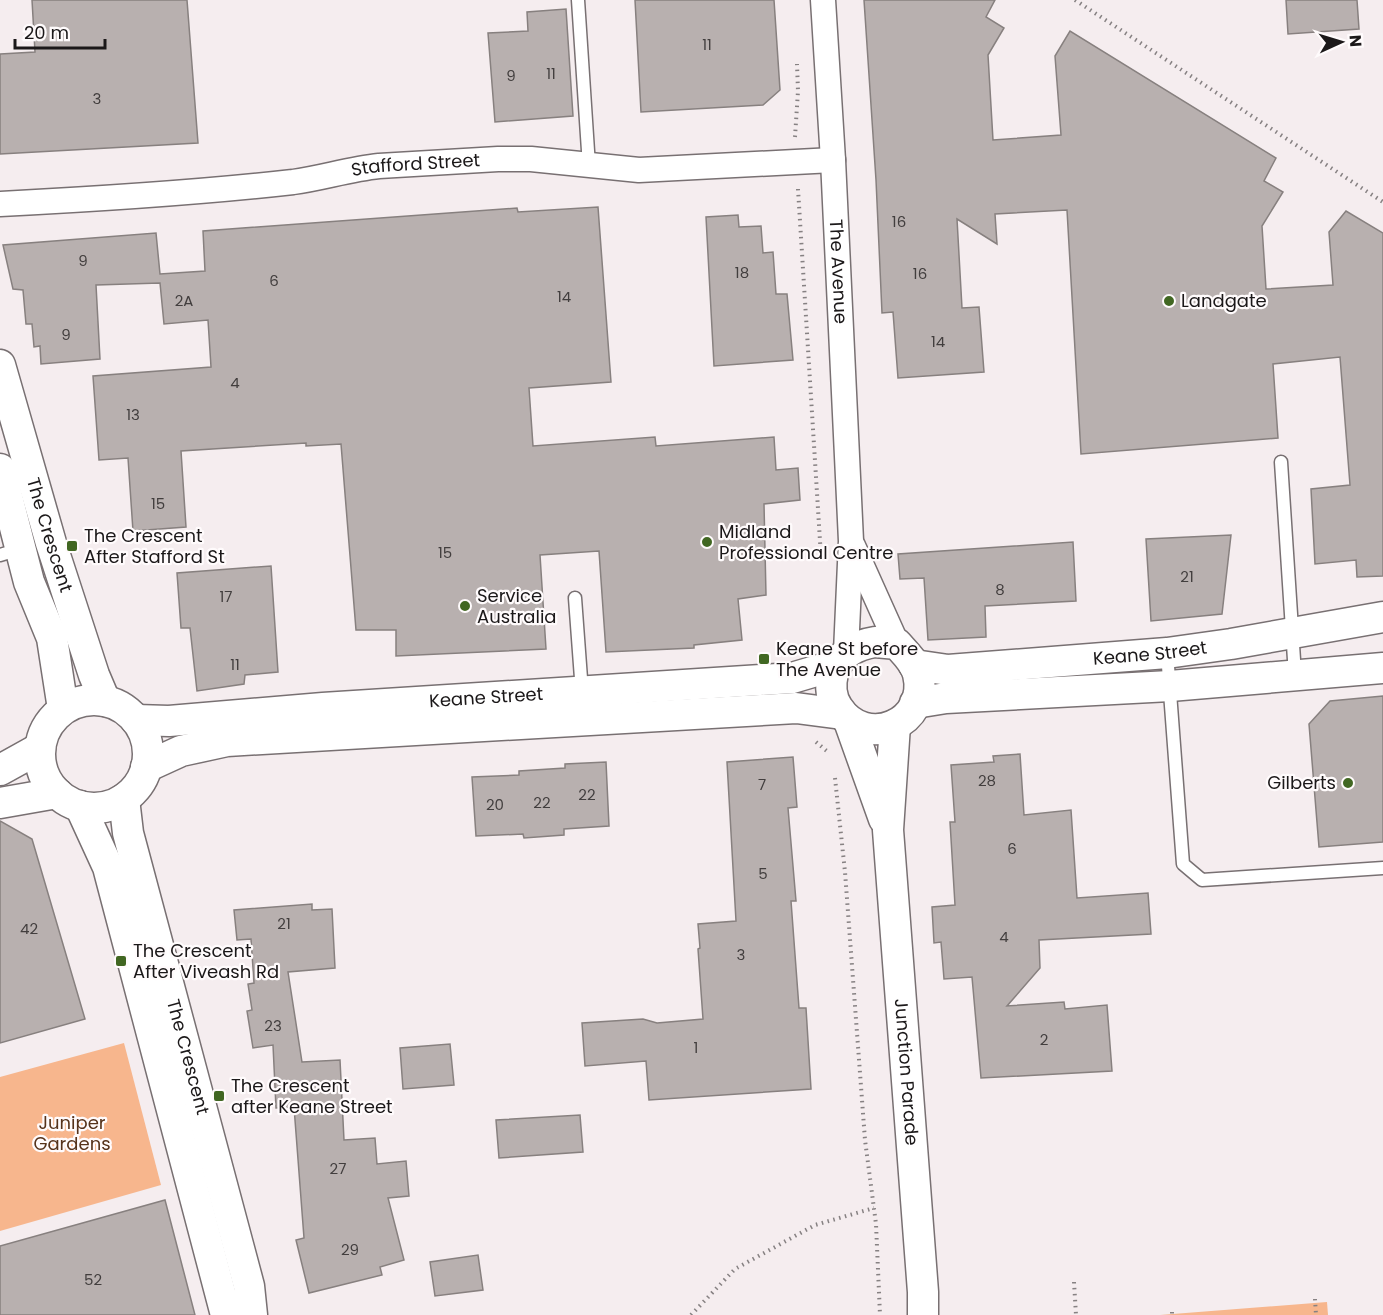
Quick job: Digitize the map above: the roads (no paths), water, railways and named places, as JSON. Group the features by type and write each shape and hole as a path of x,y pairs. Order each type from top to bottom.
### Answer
{"street":[{"name":"The Avenue","path":"823,0 851,541 841,659"},
{"name":"Stafford Street","path":"0,204 292,182 321,178 360,168 498,159 531,159 645,170 833,160"},
{"name":"The Crescent","path":"0,365 51,543 94,675 105,701"},
{"name":"The Crescent","path":"0,470 10,552 29,582 52,638 63,709"},
{"name":"The Avenue","path":"851,541 905,654"},
{"name":"Keane Street","path":"905,654 948,670 1167,653 1383,617"},
{"path":"875,642 905,654 919,684 915,703 904,719 895,725 876,730 858,726 845,718 835,704 831,691 832,678 841,659 859,644 875,642"},
{"name":"Keane Street","path":"146,767 181,751 227,741 582,706 792,678 841,659"},
{"name":"Keane Street","path":"915,703 946,698 1170,686 1383,668"},
{"path":"0,802 68,800 96,808 110,806 124,799 134,790 146,767 148,751 144,735 136,720 117,705 105,701 83,701 63,709 44,733 40,748 43,773 68,800"},
{"name":"Keane Street","path":"136,720 169,721 334,707 582,706 796,708 845,718"},
{"name":"Junction Parade","path":"845,718 888,830"},
{"name":"Junction Parade","path":"895,725 888,830 923,1315"},
{"path":"0,770 40,748"},
{"name":"The Crescent","path":"124,799 128,833 249,1286 252,1315"},
{"name":"The Crescent","path":"68,800 108,867 226,1315"}],"lane":[{"path":"578,0 589,166"},
{"path":"1281,462 1295,676"},
{"path":"575,598 582,706"},
{"path":"1167,653 1183,864 1202,880 1383,868"}],"place":[{"name":"Landgate","path":"1169,301"},
{"name":"Midland Professional Centre","path":"707,542"},
{"name":"The Crescent After Stafford St","path":"72,546"},
{"name":"Service Australia","path":"465,606"},
{"name":"Keane St before The Avenue","path":"764,659"},
{"name":"Gilberts","path":"1348,783"},
{"name":"The Crescent After Viveash Rd","path":"121,961"},
{"name":"The Crescent after Keane Street","path":"219,1096"}],"park label":[{"name":"Juniper Gardens","path":"72,1133"}]}
